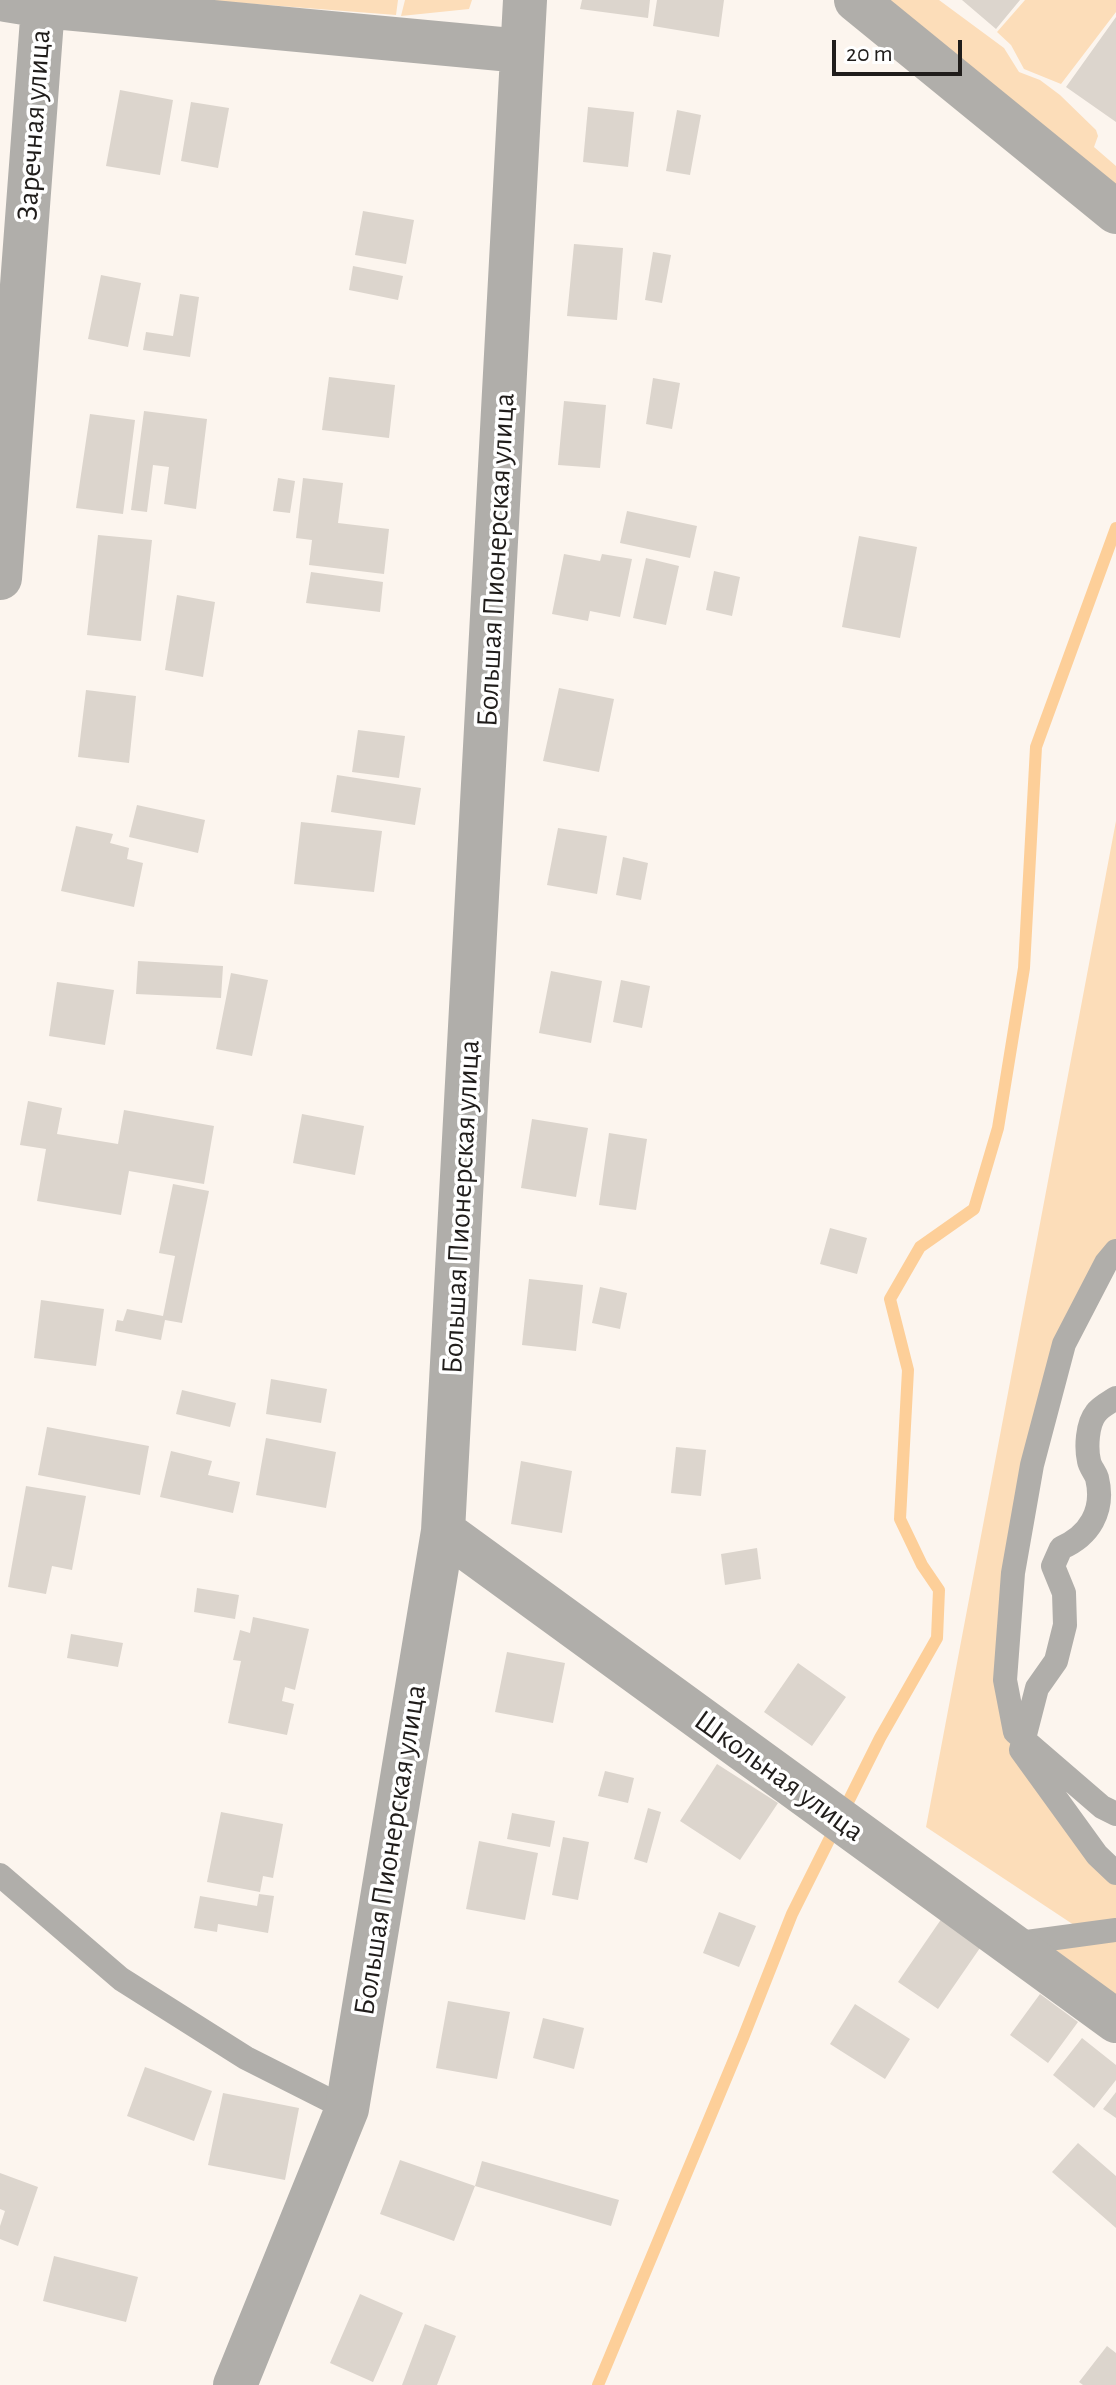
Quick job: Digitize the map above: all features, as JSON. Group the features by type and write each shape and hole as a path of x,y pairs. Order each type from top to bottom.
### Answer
{"street":[{"name":"Большая Пионерская улица","path":"235,2385 347,2109 443,1531 525,0"},
{"path":"856,0 1116,212"},
{"path":"24,3 522,51"},
{"name":"Заречная улица","path":"0,578 24,3"},
{"name":"Школьная улица","path":"443,1531 1116,2021"}],"lane":[{"path":"1111,1808 1015,1732 1005,1680 1013,1573 1032,1465 1064,1344 1106,1263 1116,1251"},
{"path":"1116,1398 1095,1413 1088,1436 1089,1462 1097,1477 1099,1498 1090,1529 1077,1541 1061,1548 1053,1566 1064,1593 1065,1625 1056,1661 1037,1688 1021,1750 1097,1855 1116,1873"},
{"path":"0,1875 121,1979 246,2058 347,2109"},
{"path":"1010,1944 1116,1930"}],"shaded area":[{"path":"202,0 398,0 396,15"},
{"path":"405,0 472,0 469,9 401,16"},
{"path":"882,0 939,0 1004,48 1019,72 1040,80 1060,95 1096,130 1098,136 1094,147 1116,166 1116,194"},
{"path":"1025,0 1116,0 1116,12 1061,84 1024,69 1011,45 997,32"},
{"path":"1116,821 1116,1241 1029,1465 1010,1724 1116,1876 1116,1925 1080,1929 926,1827"},
{"path":"1116,1934 1116,2016 1021,1946"}],"building":[{"path":"582,0 650,0 648,18 580,9"},
{"path":"657,0 724,0 719,37 653,26"},
{"path":"962,0 1020,0 996,29"},
{"path":"1116,17 1116,122 1066,87"},
{"path":"120,90 173,100 160,175 106,166"},
{"path":"191,102 229,108 218,168 181,161"},
{"path":"588,107 634,112 628,167 583,162"},
{"path":"677,110 701,115 690,175 666,171"},
{"path":"363,211 414,220 406,264 355,255"},
{"path":"574,244 623,248 617,320 567,316"},
{"path":"653,252 671,255 662,303 645,300"},
{"path":"353,266 403,276 398,300 349,290"},
{"path":"101,275 141,283 128,347 88,339"},
{"path":"180,294 199,297 190,357 143,350 146,332 173,336"},
{"path":"329,377 395,385 389,438 322,430"},
{"path":"653,378 680,383 672,429 646,424"},
{"path":"564,401 606,405 600,468 558,465"},
{"path":"144,411 207,419 196,509 164,504 169,467 153,465 147,512 131,510"},
{"path":"90,414 135,420 123,514 76,508"},
{"path":"278,478 295,481 290,513 273,511"},
{"path":"303,478 343,483 338,523 389,529 384,574 309,565 312,540 296,538"},
{"path":"627,511 697,526 690,558 620,543"},
{"path":"98,535 152,540 141,641 87,635"},
{"path":"859,536 917,547 900,638 842,627"},
{"path":"564,554 600,561 602,554 632,559 620,617 590,611 588,621 552,614"},
{"path":"646,558 679,566 666,625 633,618"},
{"path":"714,571 740,577 732,616 706,610"},
{"path":"311,572 383,582 380,612 306,603"},
{"path":"177,595 215,602 203,677 165,670"},
{"path":"559,688 614,699 599,772 543,761"},
{"path":"86,690 136,696 129,763 78,757"},
{"path":"358,730 405,736 399,778 352,772"},
{"path":"337,775 421,788 415,825 331,812"},
{"path":"137,805 205,820 198,853 129,837"},
{"path":"301,822 382,831 374,892 294,884"},
{"path":"76,826 113,834 110,843 129,848 127,859 143,863 134,907 61,891"},
{"path":"558,828 607,836 597,894 547,885"},
{"path":"623,857 648,863 641,900 616,895"},
{"path":"138,961 223,966 221,998 136,994"},
{"path":"551,971 602,981 591,1043 539,1033"},
{"path":"231,973 268,980 252,1056 216,1049"},
{"path":"621,980 650,986 642,1028 613,1022"},
{"path":"57,982 114,990 105,1045 49,1036"},
{"path":"28,1101 62,1108 57,1134 118,1144 124,1110 214,1126 204,1184 129,1171 121,1215 37,1201 46,1149 20,1145"},
{"path":"302,1114 364,1126 355,1175 293,1163"},
{"path":"532,1119 588,1128 576,1197 521,1188"},
{"path":"609,1133 647,1139 636,1210 599,1205"},
{"path":"173,1184 209,1191 182,1323 165,1320 161,1340 115,1331 117,1320 123,1321 127,1309 163,1316 175,1256 159,1253"},
{"path":"830,1228 867,1238 857,1274 820,1264"},
{"path":"529,1279 583,1285 576,1351 522,1345"},
{"path":"600,1287 627,1293 620,1329 592,1323"},
{"path":"41,1300 104,1309 96,1366 34,1358"},
{"path":"271,1379 327,1389 321,1423 266,1414"},
{"path":"182,1390 236,1403 230,1427 176,1414"},
{"path":"47,1427 149,1446 140,1495 38,1475"},
{"path":"266,1438 336,1452 326,1508 256,1495"},
{"path":"676,1447 706,1450 701,1496 671,1493"},
{"path":"171,1451 212,1461 208,1475 240,1482 233,1513 160,1497"},
{"path":"521,1461 572,1471 562,1533 511,1524"},
{"path":"26,1486 86,1496 72,1570 52,1566 46,1594 8,1587"},
{"path":"757,1548 761,1579 725,1585 721,1554"},
{"path":"197,1588 239,1595 235,1619 194,1612"},
{"path":"253,1617 309,1629 295,1690 285,1687 282,1701 294,1704 287,1735 228,1723 241,1661 233,1660 240,1630 250,1633"},
{"path":"71,1634 123,1643 118,1667 67,1658"},
{"path":"507,1652 565,1663 553,1723 495,1712"},
{"path":"798,1663 846,1697 812,1746 764,1712"},
{"path":"717,1764 778,1803 740,1860 680,1821"},
{"path":"605,1771 634,1778 628,1803 598,1796"},
{"path":"648,1808 661,1812 647,1863 634,1859"},
{"path":"221,1812 283,1824 273,1878 263,1876 260,1892 207,1882"},
{"path":"512,1813 555,1821 550,1847 507,1839"},
{"path":"563,1837 589,1842 578,1900 552,1895"},
{"path":"479,1841 538,1853 525,1920 466,1909"},
{"path":"259,1894 274,1896 268,1933 218,1924 217,1932 194,1928 200,1896 257,1906"},
{"path":"719,1912 756,1926 739,1967 703,1953"},
{"path":"942,1918 982,1945 938,2009 898,1982"},
{"path":"1040,1994 1078,2022 1048,2063 1010,2035"},
{"path":"448,2001 510,2012 497,2079 436,2068"},
{"path":"855,2004 910,2039 885,2079 830,2044"},
{"path":"543,2018 584,2028 574,2069 533,2058"},
{"path":"1082,2038 1116,2065 1116,2080 1094,2108 1053,2075"},
{"path":"145,2067 212,2091 194,2141 127,2116"},
{"path":"1116,2092 1116,2118 1103,2109"},
{"path":"223,2093 299,2108 285,2180 208,2165"},
{"path":"1078,2143 1116,2176 1116,2228 1052,2172"},
{"path":"400,2160 475,2186 454,2241 380,2214"},
{"path":"482,2161 619,2200 611,2226 475,2186"},
{"path":"0,2173 38,2187 18,2246 0,2239 5,2211 0,2209"},
{"path":"54,2256 138,2277 126,2322 43,2301"},
{"path":"360,2294 403,2313 373,2382 330,2363"},
{"path":"425,2324 456,2336 437,2385 402,2385"},
{"path":"1107,2346 1116,2353 1116,2385 1083,2385 1079,2382"}],"waterway":[{"path":"598,2385 792,1914 880,1738 937,1638 939,1590 922,1565 900,1519 908,1370 890,1299 920,1247 974,1209 998,1128 1024,968 1036,747 1116,528"}]}
